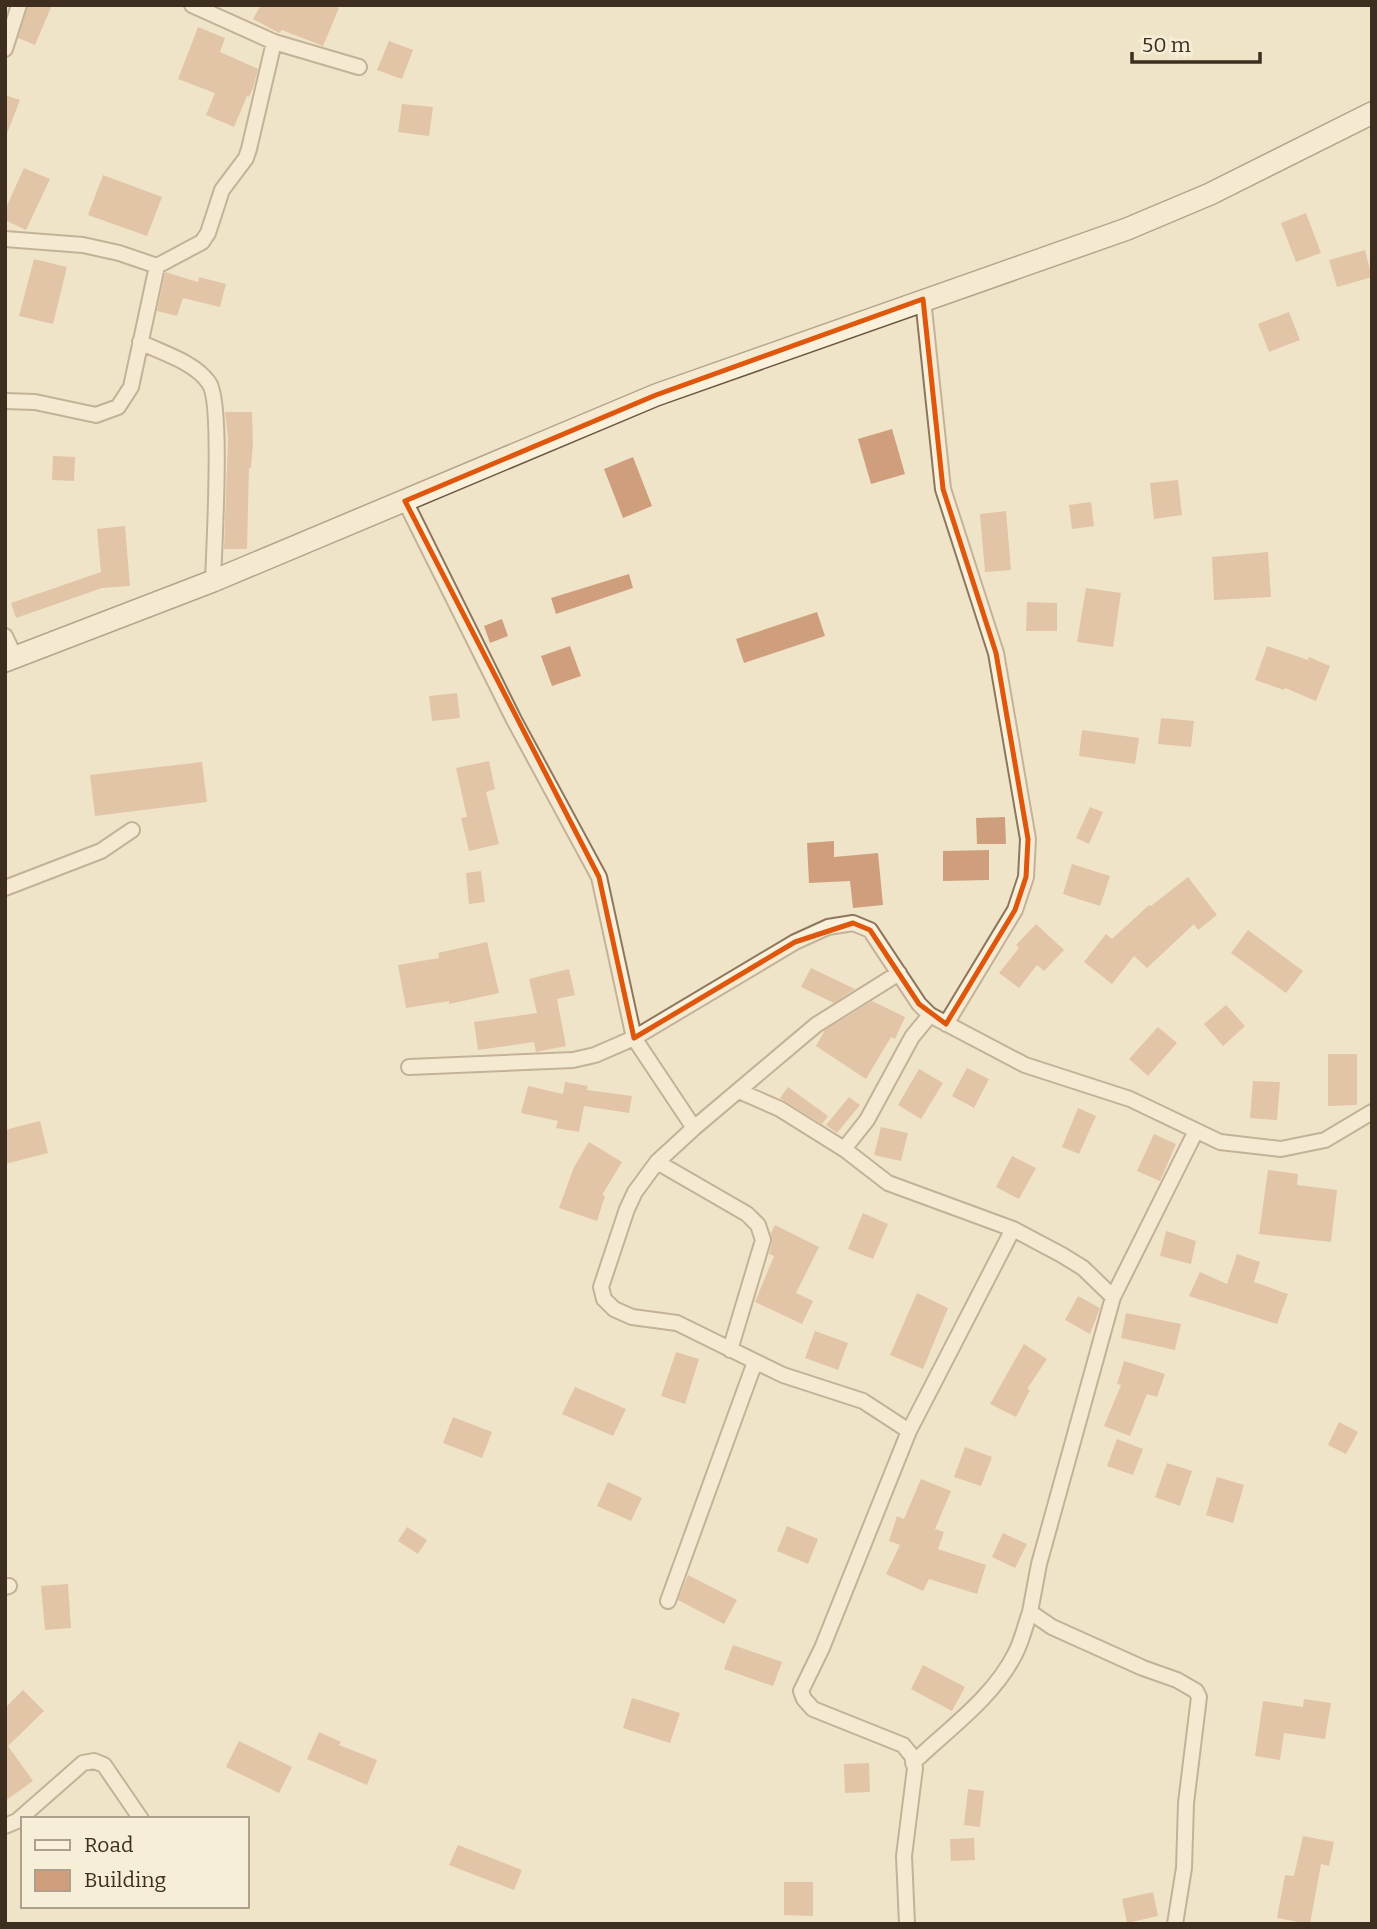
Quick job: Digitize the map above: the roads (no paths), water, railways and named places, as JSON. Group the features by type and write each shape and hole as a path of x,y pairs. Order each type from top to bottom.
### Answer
{"main road":[{"path":"10,659 213,581 656,395 1127,229 1210,194 1372,113"}],"street":[{"path":"5,49 19,5"},
{"path":"192,5 274,42 359,67"},
{"path":"5,239 83,245 119,253 156,266 202,242 208,233 227,180 246,158 274,42"},
{"path":"5,401 35,402 96,415 118,407 131,387 156,266"},
{"path":"923,299 943,489 996,653 1028,839 1026,877 1015,910 946,1024"},
{"path":"140,342 198,370 211,385 216,423 213,581"},
{"path":"405,500 514,720 599,877 634,1038 694,1128"},
{"path":"5,636 10,659"},
{"path":"5,888 101,851 132,830"},
{"path":"409,1066 573,1060 595,1055 634,1038 795,942 828,927 853,923 870,930 919,1004 930,1015 1025,1065 1130,1099 1220,1142 1282,1149 1325,1140 1372,1112"},
{"path":"899,973 816,1025 657,1162 635,1192 601,1287 604,1299 614,1309 632,1317 677,1323 795,1380 863,1401 909,1432"},
{"path":"844,1149 867,1120 912,1037 930,1015"},
{"path":"738,1091 780,1109 844,1149 888,1182 1013,1229 1062,1255 1083,1268 1113,1297"},
{"path":"914,1763 979,1702 1001,1677 1016,1653 1030,1612 1039,1564 1113,1297 1196,1131"},
{"path":"657,1162 747,1214 758,1225 763,1240 730,1350"},
{"path":"907,1924 904,1856 915,1768 912,1756 903,1745 813,1709 801,1691 822,1648 909,1432 1013,1229"},
{"path":"668,1601 755,1362"},
{"path":"1030,1612 1052,1628 1184,1684 1196,1691 1199,1697 1186,1803 1184,1868 1175,1924"},
{"path":"22,1817 83,1763 94,1761 104,1765 140,1817"},
{"path":"5,1826 21,1817"}]}
